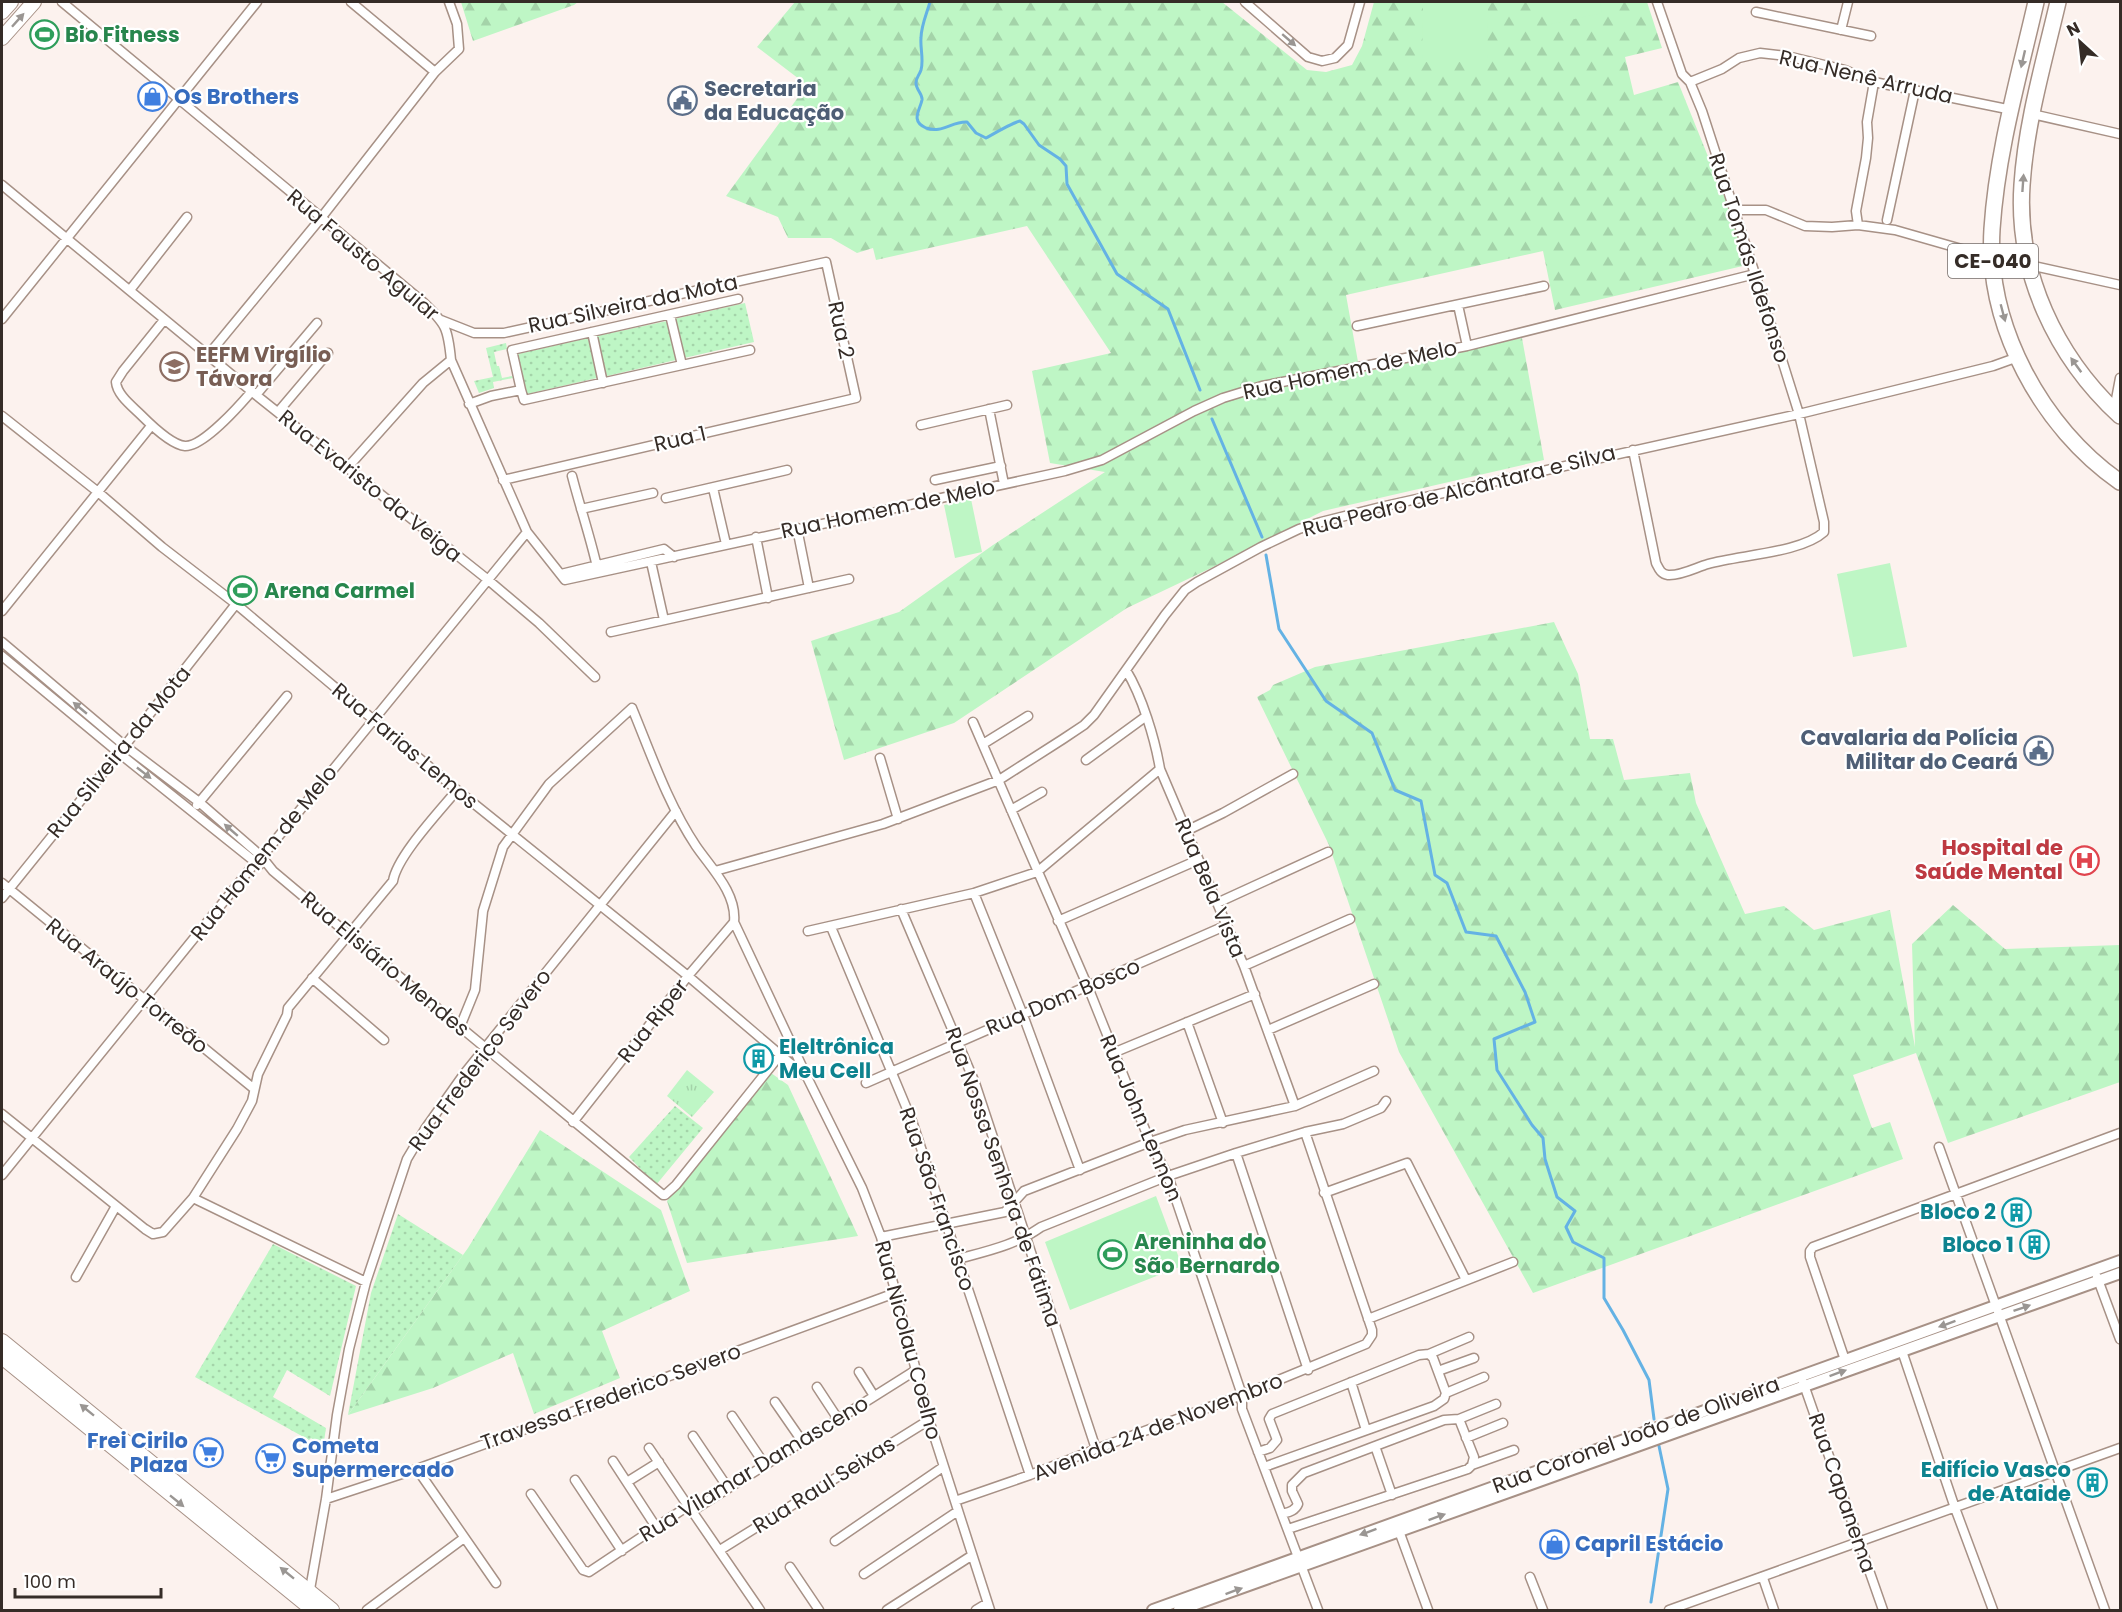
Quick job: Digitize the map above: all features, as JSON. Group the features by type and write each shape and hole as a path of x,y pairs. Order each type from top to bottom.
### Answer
{"highway":[{"name":"CE-040","path":"2036,2 2000,165 1996,194 1992,230 1993,258 2001,309 2018,357 2035,390 2058,423 2093,461 2121,482"},
{"name":"CE-040","path":"2058,2 2032,114 2022,192 2022,222 2032,281 2042,306 2059,340 2095,391 2117,413"}],"main road":[{"path":"2,12 11,2"},
{"path":"2,38 34,2"},
{"path":"2,1341 309,1603"},
{"path":"2,1357 309,1603 332,1611"}],"street":[{"name":"Rua Fausto Aguiar","path":"62,2 423,302 441,320 449,338 451,360 527,532 563,577"},
{"path":"2,319 257,2"},
{"path":"351,2 435,72"},
{"path":"209,354 321,218 435,72 459,49 457,24 448,2"},
{"path":"1245,2 1308,57 1322,61 1335,58 1348,45 1360,2"},
{"name":"Rua Tomás Ildefonso","path":"1633,450 1656,563 1662,573 1675,574 1711,563 1808,542 1824,532 1824,522 1798,414 1755,274 1702,111 1690,82 1682,74 1657,2"},
{"path":"1841,30 1848,2"},
{"path":"1756,12 1871,36"},
{"name":"Rua Nenê Arruda","path":"1690,82 1722,69 1739,58 1760,53 1787,56 1845,70 1874,82 2012,110"},
{"path":"1858,225 1856,212 1866,158 1867,123 1874,82"},
{"path":"1887,219 1915,90"},
{"path":"2032,114 2121,134"},
{"name":"Rua Evaristo da Veiga","path":"2,185 164,320 487,579 539,623 595,677"},
{"path":"1734,210 1766,210 1805,226 1858,225 1895,230 1993,258"},
{"path":"130,290 187,217"},
{"name":"Rua Silveira da Mota","path":"441,320 474,333 504,333 826,262"},
{"name":"Rua 2","path":"826,262 856,398"},
{"path":"2029,265 2121,285"},
{"name":"Rua Homem de Melo","path":"598,569 651,562 756,537 1065,471 1102,460 1194,411 1239,392 1467,346 1755,274"},
{"path":"1357,326 1544,286"},
{"path":"738,299 512,350 524,400 750,351"},
{"path":"1458,305 1467,346"},
{"path":"670,315 682,365"},
{"path":"164,320 116,382 119,392 151,426 181,445 189,446 196,444 254,393 317,322"},
{"path":"592,332 603,383"},
{"path":"278,412 328,353"},
{"name":"Rua Pedro de Alcântara e Silva","path":"715,871 898,819 999,780 1094,715 1185,590 1211,573 1291,532 1321,522 1798,414 1993,366 2018,357"},
{"path":"348,467 423,383 451,360"},
{"path":"2117,413 2121,378"},
{"path":"469,404 491,396 522,390"},
{"name":"Rua 1","path":"503,480 856,398"},
{"path":"921,425 1007,405"},
{"path":"989,409 1004,484"},
{"name":"Rua Farias Lemos","path":"2,416 98,492 162,547 236,604 372,720 688,976 807,1077"},
{"path":"2,611 151,426"},
{"path":"935,480 1001,466"},
{"path":"666,498 787,470"},
{"path":"572,476 586,519 598,569"},
{"path":"713,488 726,544"},
{"path":"581,509 652,493"},
{"path":"797,528 809,588"},
{"name":"Rua Homem de Melo","path":"2,1176 258,859 527,532"},
{"path":"756,537 768,598"},
{"name":"Rua Homem de Melo","path":"563,577 664,549 674,557"},
{"path":"651,562 664,620"},
{"path":"611,632 849,579"},
{"name":"Rua Silveira da Mota","path":"2,898 236,604"},
{"name":"Rua Elisiário Mendes","path":"2,642 192,810 273,871 663,1195 676,1185 780,1055"},
{"name":"Rua Elisiário Mendes","path":"2,656 122,750 199,802 258,859"},
{"name":"Rua Bela Vista","path":"1126,670 1134,684 1157,750 1160,769 1244,966 1295,1106"},
{"path":"54,699 60,691"},
{"path":"192,810 287,696"},
{"path":"460,1028 475,990 483,911 503,847 549,784 632,708 676,811 733,903 735,922 807,1077"},
{"path":"983,744 1028,716"},
{"path":"1086,760 1145,717"},
{"name":"Rua John Lennon","path":"973,722 1088,987 1150,1142 1168,1176 1242,1395 1242,1409 1318,1611"},
{"path":"880,758 898,819"},
{"path":"807,932 974,893 1037,872 1160,769"},
{"path":"1186,831 1293,774"},
{"path":"2,1114 153,1234 163,1232 193,1198 248,1111 258,1074 288,1008 393,881 395,871 457,790"},
{"path":"1011,810 1042,792"},
{"name":"Rua Frederico Severo","path":"309,1603 349,1349 366,1282 407,1159 442,1104 485,1048 676,811"},
{"path":"1217,903 1328,852"},
{"path":"1058,921 1198,860"},
{"name":"Rua Araújo Torreão","path":"2,883 254,1088"},
{"path":"974,893 1023,1014 1080,1170"},
{"name":"Rua Nossa Senhora de Fátima","path":"901,909 975,1083 1096,1449"},
{"path":"1244,966 1350,920"},
{"name":"Rua Riper","path":"573,1122 688,976 735,922"},
{"name":"Rua Dom Bosco","path":"866,1083 1227,925"},
{"name":"Rua São Francisco","path":"831,927 912,1121 1030,1475"},
{"path":"312,978 384,1040"},
{"path":"1268,1030 1374,984"},
{"path":"1113,1053 1255,994"},
{"path":"1187,1022 1222,1123"},
{"path":"881,1238 1005,1212 1024,1191 1150,1142 1185,1130 1295,1106 1374,1071"},
{"name":"Rua Nicolau Coelho","path":"807,1077 862,1188 881,1238 929,1420 988,1607"},
{"path":"958,1259 1009,1245 1041,1227 1168,1176 1305,1132 1343,1124 1381,1108 1386,1101"},
{"path":"1305,1132 1368,1319 1513,1262"},
{"path":"1845,1360 1810,1257 1813,1247 2121,1133"},
{"path":"1939,1147 2105,1611"},
{"path":"1236,1153 1308,1370"},
{"path":"1324,1193 1407,1163 1466,1280"},
{"path":"193,1198 366,1282"},
{"path":"76,1277 116,1206"},
{"name":"Rua Coronel João de Oliveira","path":"1300,1562 1399,1531 1803,1381 1845,1360 1998,1311 2096,1276 2121,1261"},
{"name":"Rua Coronel João de Oliveira","path":"2096,1276 2121,1273"},
{"path":"2096,1276 2121,1339"},
{"name":"Travessa Frederico Severo","path":"326,1499 417,1469 895,1293"},
{"name":"Rua Coronel João de Oliveira","path":"1153,1611 1204,1601 1300,1562 1803,1381 1902,1351 1998,1311"},
{"name":"Avenida 24 de Novembro","path":"955,1501 1030,1475 1359,1349 1372,1335 1368,1319"},
{"path":"1258,1452 1270,1448 1277,1440 1269,1419 1272,1414 1419,1354 1429,1354 1468,1337"},
{"path":"1902,1351 1955,1508 1993,1611"},
{"path":"1264,1467 1434,1406 1444,1399 1446,1393 1429,1354"},
{"path":"1438,1371 1474,1358"},
{"name":"Rua Vilamar Damasceno","path":"531,1494 583,1570 587,1572 656,1527 728,1488 916,1370"},
{"path":"859,1372 874,1396"},
{"path":"1446,1393 1484,1377"},
{"name":"Rua Capanema","path":"1803,1381 1883,1611"},
{"path":"1351,1382 1366,1430"},
{"path":"817,1387 838,1419"},
{"path":"775,1402 802,1442"},
{"path":"1282,1514 1295,1510 1297,1507 1292,1485 1304,1473 1444,1420 1459,1419 1496,1404"},
{"path":"732,1416 765,1465"},
{"path":"1459,1419 1474,1457 1472,1465"},
{"name":"Rua Raul Seixas","path":"720,1550 929,1420"},
{"path":"1466,1438 1503,1423"},
{"path":"693,1436 728,1488"},
{"path":"1375,1446 1392,1495"},
{"path":"649,1448 760,1611"},
{"path":"1669,1611 2121,1448"},
{"path":"1288,1529 1468,1469 1472,1465 1514,1450"},
{"path":"613,1461 656,1527"},
{"path":"627,1482 658,1462"},
{"path":"835,1540 943,1467"},
{"path":"417,1469 496,1583"},
{"path":"575,1480 622,1551"},
{"path":"864,1574 958,1511"},
{"path":"1399,1531 1428,1611"},
{"path":"367,1611 464,1538"},
{"path":"887,1611 971,1556"},
{"path":"790,1567 819,1611"},
{"path":"1530,1576 1543,1611"},
{"path":"1762,1578 1774,1611"},
{"name":"Rua Coronel João de Oliveira","path":"1179,1611 1190,1605"},
{"path":"976,1611 988,1607"}],"green space":[{"path":"461,2 578,2 473,41"},
{"path":"795,2 1222,2 1307,70 1326,72 1352,65 1362,46 1374,2 1647,2 1662,48 1625,57 1634,95 1678,82 1730,211 1747,265 1555,310 1543,251 1346,295 1360,373 1522,338 1544,460 1323,511 1127,608 954,723 844,760 811,641 899,612 993,545 1105,472 1050,463 1032,371 1111,353 1027,226 876,260 873,248 857,253 831,238 788,238 778,217 726,196 807,85 757,47"},
{"path":"1423,2 1488,2 1487,62 1422,62"},
{"path":"1542,2 1600,2 1602,13 1547,25"},
{"path":"745,303 754,342 684,358 674,319"},
{"path":"667,321 676,360 607,376 597,336"},
{"path":"588,338 597,378 527,394 518,354"},
{"path":"506,343 507,349 494,352 502,378 512,376 513,378 493,382 494,388 479,393 474,381 493,377 486,348"},
{"path":"971,499 982,552 955,558 944,505"},
{"path":"1890,563 1907,647 1853,657 1837,574"},
{"path":"1554,622 1578,674 1590,739 1613,739 1624,780 1690,773 1696,803 1745,914 1784,906 1814,930 1890,910 1915,1047 1912,944 1953,905 2005,949 2120,945 2120,1082 1948,1143 1916,1053 1853,1075 1872,1128 1890,1122 1903,1159 1533,1293 1399,1052 1329,845 1257,697 1270,690 1273,685 1315,667"},
{"path":"687,1070 714,1092 692,1117 667,1096"},
{"path":"771,1073 788,1085 858,1236 687,1263 667,1201"},
{"path":"675,1106 703,1128 656,1185 629,1157"},
{"path":"540,1130 661,1210 690,1291 602,1331 620,1378 534,1414 513,1353 433,1388 348,1415 468,1248"},
{"name":"Areninha do São Bernardo","path":"1156,1196 1182,1266 1070,1310 1045,1242"},
{"path":"398,1214 463,1255 348,1415 371,1293"},
{"path":"273,1244 356,1286 330,1396 287,1370 273,1397 326,1428 323,1448 311,1438 309,1440 195,1377"}],"waterway":[{"path":"930,2 922,29 922,66 916,81 922,98 917,115 918,122 932,129 967,122 976,133 986,138 1017,122 1024,124 1039,145 1060,159 1066,166 1067,184 1117,274 1168,309 1200,390"},
{"path":"1212,419 1262,537"},
{"path":"1266,555 1279,629 1326,701 1372,733 1395,790 1421,801 1435,875 1447,883 1466,932 1496,936 1525,992 1535,1022 1494,1039 1497,1070 1532,1125 1543,1138 1545,1159 1557,1197 1575,1211 1566,1227 1573,1242 1604,1258 1604,1298 1649,1380 1654,1419"},
{"path":"1651,1602 1668,1489 1659,1446"}],"place":[{"name":"Bio Fitness","path":"44,35"},
{"name":"Os Brothers","path":"153,97"},
{"name":"Secretaria da Educação","path":"683,101"},
{"name":"EEFM Virgílio Távora","path":"175,367"},
{"name":"Arena Carmel","path":"243,591"},
{"name":"Cavalaria da Polícia Militar do Ceará","path":"2039,750"},
{"name":"Hospital de Saúde Mental","path":"2084,860"},
{"name":"Eleltrônica Meu Cell","path":"758,1059"},
{"name":"Bloco 2","path":"2017,1212"},
{"name":"Bloco 1","path":"2035,1245"},
{"name":"Areninha do São Bernardo","path":"1113,1254"},
{"name":"Frei Cirilo Plaza","path":"209,1453"},
{"name":"Cometa Supermercado","path":"271,1458"},
{"name":"Edifício Vasco de Ataide","path":"2092,1482"},
{"name":"Capril Estácio","path":"1554,1544"}]}
